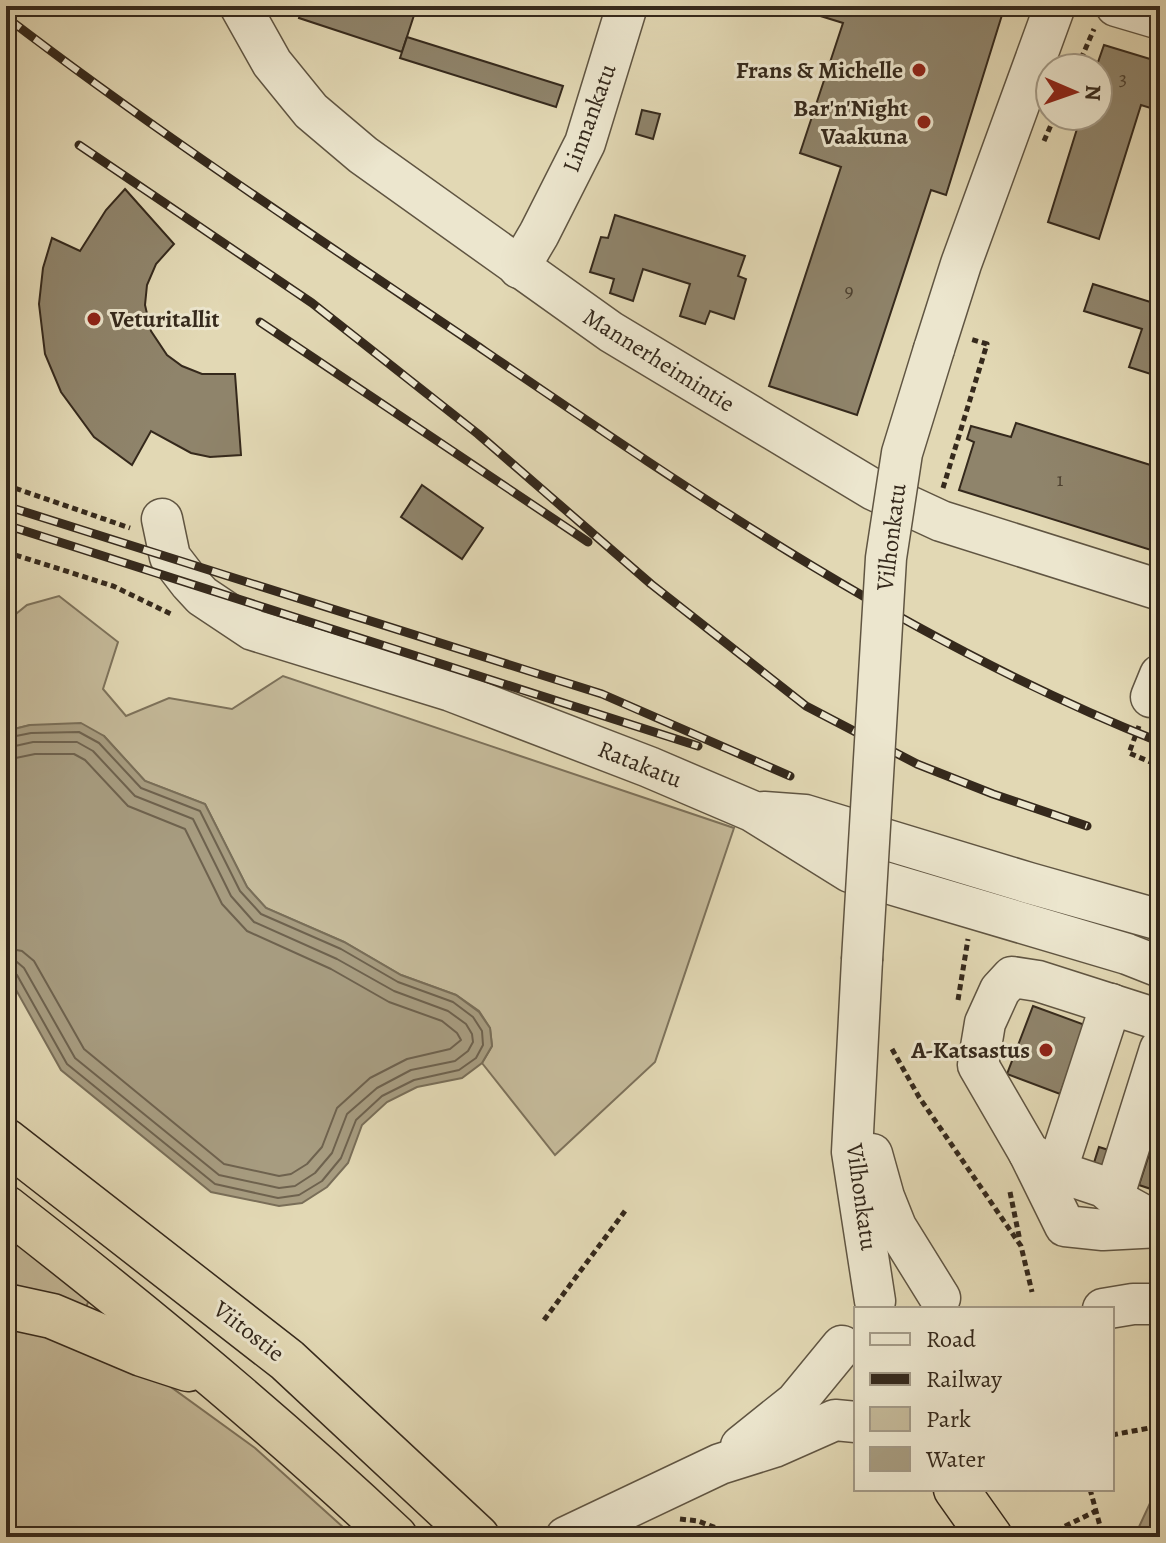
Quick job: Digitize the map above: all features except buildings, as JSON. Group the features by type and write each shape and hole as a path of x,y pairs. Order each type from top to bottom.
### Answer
{"highway":[{"name":"Viitostie","path":"6,1141 287,1360 477,1537"},
{"path":"6,1208 214,1377 395,1537"},
{"path":"6,1306 52,1316 142,1354 214,1377"},
{"path":"957,1491 990,1537"},
{"path":"995,1491 1033,1536"}],"street":[{"name":"Mannerheimintie","path":"240,6 272,63 311,111 363,155 611,332 874,490 941,521 1160,590"},
{"name":"Linnankatu","path":"519,268 585,143 627,6"},
{"name":"Vilhonkatu","path":"858,1307 852,1152 886,558 902,453 952,344 961,264 1055,6"},
{"path":"1105,19 1160,19"},
{"name":"Ratakatu","path":"164,530 170,557 202,596 253,630 451,691 649,767 752,811 850,872 1077,939 1160,967"},
{"path":"752,811 805,815 1160,920"},
{"path":"1058,987 1077,939"},
{"path":"1160,1020 1038,981 1012,977 1000,990 985,1023 978,1065 1043,1161 1065,1226 1103,1230 1160,1227"},
{"path":"1043,1161 1111,1004"},
{"path":"1114,1195 1160,1049"},
{"name":"Vilhonkatu","path":"856,1093 884,1197 896,1227 948,1304"},
{"path":"1043,1161 1104,1187 1125,1205 1145,1216 1160,1219"},
{"path":"874,1307 887,1296 911,1292 948,1304"},
{"path":"1114,1307 1160,1304"},
{"path":"720,1464 796,1402 854,1326"},
{"name":"Vilhonkatu","path":"854,1331 840,1365 842,1380 854,1402"},
{"path":"583,1529 720,1464 774,1447 835,1420 854,1422"}],"path":[{"path":"1086,52 1105,19"},
{"path":"941,496 987,344 952,344"},
{"path":"6,485 164,530"},
{"path":"6,552 113,586 180,618"},
{"path":"1156,686 1129,753 1160,766"},
{"path":"890,1038 892,1049 919,1097 1021,1246 1032,1292"},
{"path":"544,1320 625,1211"},
{"path":"1114,1435 1160,1426"},
{"path":"1091,1491 1103,1537"},
{"path":"1033,1536 1096,1511"},
{"path":"671,1518 698,1521 740,1537"}],"green space":[{"path":"59,596 118,642 103,689 126,716 169,698 232,709 283,676 734,828 655,1062 555,1155 482,1063 492,1046 490,1028 479,1011 456,995 401,975 344,942 266,908 247,887 205,804 145,781 104,736 30,725 6,731 6,622 27,605"},
{"path":"6,1233 90,1298 86,1307 6,1287"},
{"path":"6,1318 168,1385 255,1448 354,1537 6,1537"}],"water":[{"path":"81,723 104,736 145,781 205,804 247,887 266,908 344,942 401,975 456,995 479,1012 490,1028 492,1046 482,1063 462,1078 417,1087 387,1102 362,1125 348,1163 327,1187 302,1203 279,1206 211,1192 61,1070 6,972 6,731 30,725"},
{"path":"1160,1491 1160,1537 1140,1537 1138,1529 1151,1501"}],"railway":[{"path":"6,17 120,102 237,183 722,510 891,612 978,659 1068,703 1160,742"},
{"path":"79,145 312,303 478,434 651,584 806,706 917,764 1087,826"},
{"path":"260,322 588,542"},
{"path":"6,506 602,694 790,776"},
{"path":"6,525 698,746"}],"place":[{"name":"Frans & Michelle","path":"919,70"},
{"name":"Bar'n'Night Vaakuna","path":"924,122"},
{"name":"Veturitallit","path":"94,319"},
{"name":"A-Katsastus","path":"1046,1050"}]}
